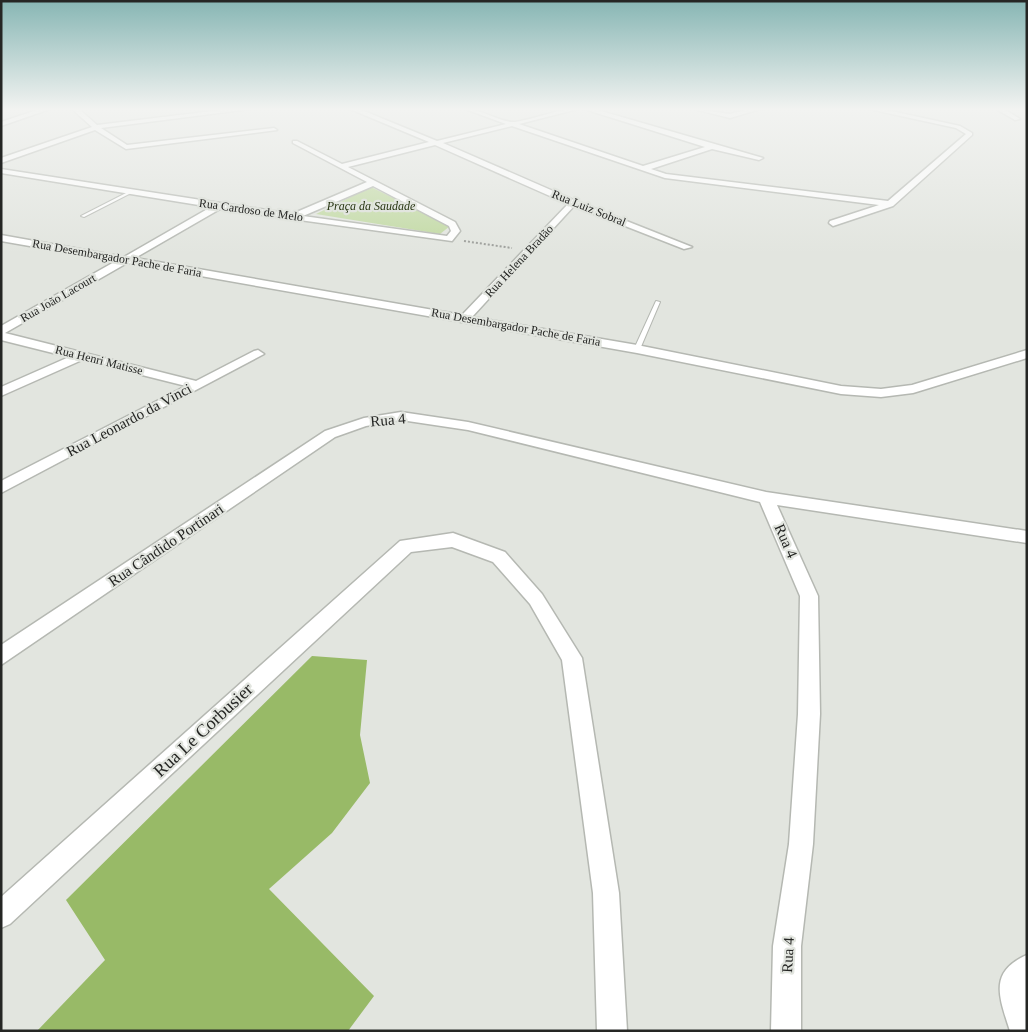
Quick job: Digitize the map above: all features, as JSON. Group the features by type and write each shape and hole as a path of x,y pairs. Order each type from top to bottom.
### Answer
{"street":[{"path":"324,157 452,224 456,231 449,239"},
{"path":"341,166 375,157"},
{"name":"Rua Luiz Sobral","path":"469,157 573,203 687,247"},
{"path":"607,157 683,180 890,204"},
{"path":"642,169 680,157"},
{"path":"833,223 890,204 944,157"},
{"name":"Rua Cardoso de Melo","path":"1,172 449,239"},
{"path":"296,216 372,183"},
{"name":"Rua Helena Bradão","path":"465,318 573,203"},
{"name":"Rua João Lacourt","path":"1,331 219,206"},
{"name":"Rua Desembargador Pache de Faria","path":"1,238 637,349 841,390 881,394 913,390 1027,354"},
{"name":"Rua Henri Matisse","path":"1,336 83,355 196,385"},
{"name":"Rua Leonardo da Vinci","path":"1,488 258,354"},
{"path":"1,392 83,355"},
{"name":"Rua 4","path":"330,434 364,422 400,416 477,428 766,498 809,596 809,714 802,844 787,946 786,1031"},
{"name":"Rua Cândido Portinari","path":"1,656 330,434"},
{"path":"766,498 1027,537"},
{"name":"Rua Le Corbusier","path":"1,915 406,546 453,540 499,557 536,599 572,658 606,893 612,1031"},
{"path":"1025,1031 1013,995 1015,978 1027,969"}],"lane":[{"path":"83,216 131,192"},
{"path":"637,349 658,302"}],"path":[{"path":"449,239 530,250"}],"green space":[{"name":"Praça da Saudade","path":"371,187 450,226 440,234 316,214"},
{"path":"312,656 367,660 360,735 370,783 332,833 269,889 374,996 348,1031 37,1031 105,960 66,900"}]}
